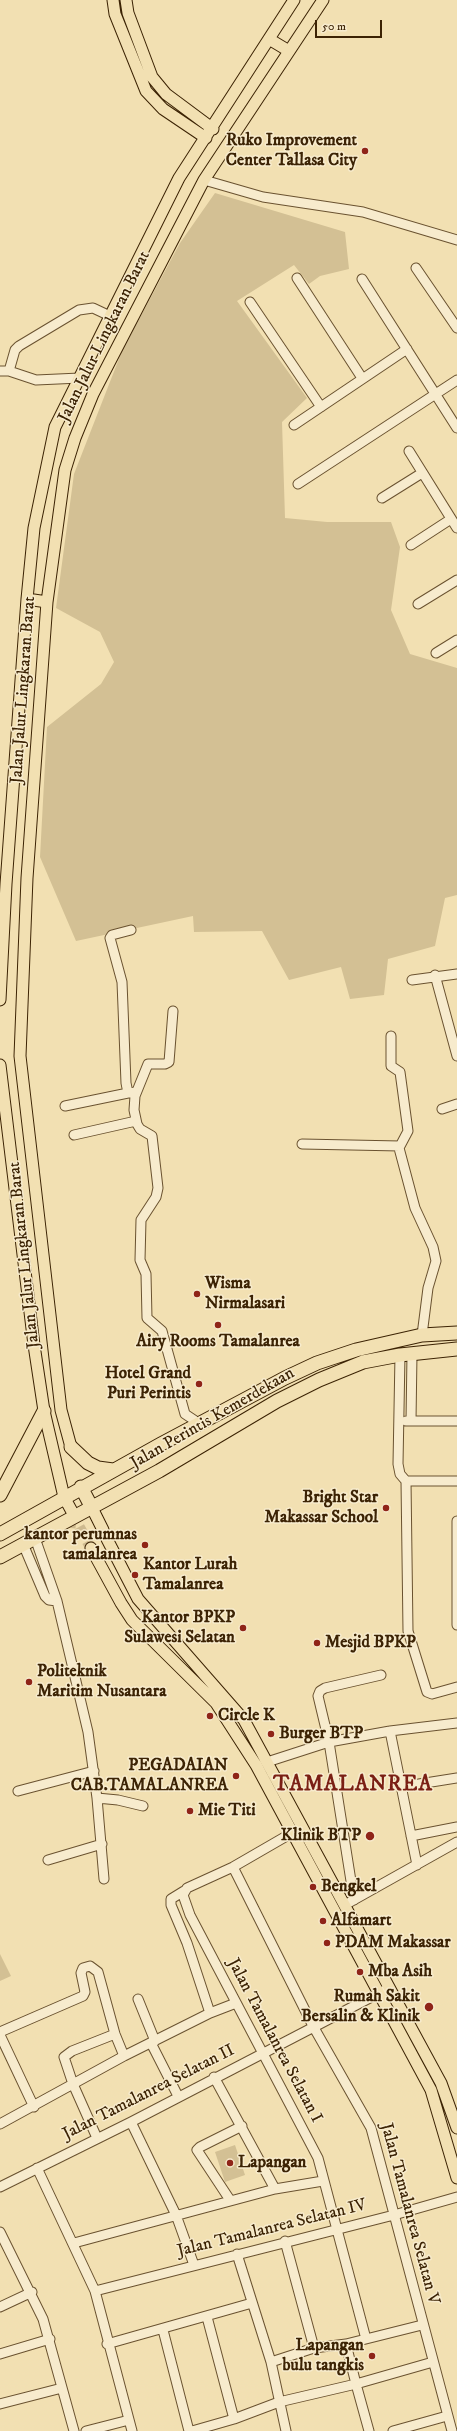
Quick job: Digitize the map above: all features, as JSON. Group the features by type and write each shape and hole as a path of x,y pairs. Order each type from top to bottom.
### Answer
{"highway":[{"name":"Jalan Perintis Kemerdekaan","path":"0,1534 113,1470 285,1378 327,1359 422,1335 457,1333"},
{"name":"Jalan Perintis Kemerdekaan","path":"0,1557 159,1471 277,1401 312,1384 364,1362 457,1349"},
{"path":"0,1494 44,1411"},
{"path":"71,1447 88,1463 98,1468 113,1470"},
{"path":"80,1488 92,1508"},
{"path":"58,1500 70,1519"}],"main road":[{"path":"113,0 115,14 146,91 164,109 206,138"},
{"path":"126,0 128,13 152,76 166,94 213,129"},
{"name":"Jalan Jalur Lingkaran Barat","path":"0,1000 6,884 27,599 34,528 46,464 56,427 179,178 213,129 294,0"},
{"name":"Jalan Jalur Lingkaran Barat","path":"71,1447 61,1410 20,1056 27,878 47,602 65,470 75,438 93,394 204,180 323,0"},
{"path":"269,39 289,51"},
{"path":"27,599 47,602"},
{"name":"Jalan Jalur Lingkaran Barat","path":"0,1065 32,1330 58,1500"},
{"path":"92,1508 138,1599 244,1720 267,1762 298,1830 383,1990 441,2083 457,2128"},
{"path":"91,1548 121,1604 132,1620 201,1688 234,1729 344,1906 431,2090 457,2178"},
{"path":"234,1729 244,1720"}],"street":[{"path":"204,180 263,196 363,212 457,240"},
{"path":"416,268 455,322"},
{"path":"297,278 362,378"},
{"path":"362,279 457,428"},
{"path":"250,302 321,407"},
{"path":"80,378 36,380 5,371 19,346 79,310 93,308 110,316"},
{"path":"294,425 407,349"},
{"path":"298,484 457,380"},
{"path":"409,451 457,528"},
{"path":"382,498 422,473"},
{"path":"410,545 451,519"},
{"path":"418,604 457,580"},
{"path":"436,653 457,640"},
{"path":"131,930 112,935 110,938 122,978 125,1075 132,1093 136,1121 140,1129 152,1136 158,1188 156,1196 142,1218 140,1232 140,1260 147,1277 147,1318 162,1331 186,1414 200,1424"},
{"path":"412,980 435,975 440,977 457,974"},
{"path":"435,975 457,1056"},
{"path":"132,1093 148,1064 165,1064 169,1062 172,1011"},
{"path":"391,1036 391,1066 400,1072 407,1127 407,1134 400,1146 410,1195 433,1247 436,1261 428,1288 422,1335"},
{"path":"65,1106 132,1093"},
{"path":"442,1109 457,1104"},
{"path":"74,1135 136,1121"},
{"path":"302,1144 400,1146"},
{"path":"406,1355 398,1421 398,1464 400,1474 406,1481 408,1626 410,1639 428,1693 457,1687"},
{"path":"406,1355 411,1421"},
{"path":"398,1421 457,1421"},
{"path":"406,1481 457,1481"},
{"path":"457,1521 457,1625"},
{"path":"35,1538 57,1601 88,1732 97,1798 104,1879"},
{"path":"23,1544 45,1596 49,1600 57,1601"},
{"path":"354,1900 329,1742 318,1696 319,1692 325,1688 381,1675"},
{"path":"267,1762 329,1742 390,1731 457,1723"},
{"path":"390,1731 417,1865"},
{"path":"18,1791 94,1771"},
{"path":"400,1786 457,1778"},
{"path":"97,1798 129,1802 143,1806"},
{"path":"411,1836 457,1827"},
{"path":"210,2013 188,1943 171,1905 171,1899 233,1867 298,1830"},
{"path":"344,1906 457,1842"},
{"path":"48,1860 102,1844"},
{"name":"Jalan Tamalanrea Selatan V","path":"233,1867 313,2026 371,2128 422,2325 452,2431"},
{"name":"Jalan Tamalanrea Selatan I","path":"184,1891 187,1910 314,2150 338,2229 366,2339"},
{"path":"34,2107 0,2034 81,1997 86,1992 80,1973 83,1968 90,1966 98,1972 115,2034 124,2056"},
{"name":"Jalan Tamalanrea Selatan II","path":"0,2187 131,2122 214,2077 383,1990"},
{"path":"138,1999 153,2042 178,2096"},
{"path":"0,2124 34,2107 124,2056 210,2013 236,2003"},
{"path":"97,2138 73,2084 64,2057 72,2051 115,2034"},
{"path":"214,2077 275,2189"},
{"path":"131,2122 176,2215 194,2265"},
{"path":"230,2200 197,2150 200,2147 242,2126"},
{"path":"37,2168 95,2291 107,2344 132,2431"},
{"path":"74,2244 230,2200 275,2189 323,2181"},
{"name":"Jalan Tamalanrea Selatan IV","path":"95,2291 285,2241 394,2215 457,2197"},
{"path":"0,2232 4,2250 32,2292 50,2339 74,2431"},
{"path":"285,2241 314,2348"},
{"path":"237,2254 271,2362 286,2431"},
{"path":"0,2307 32,2292"},
{"path":"107,2344 163,2330 252,2303"},
{"path":"207,2317 234,2419"},
{"path":"271,2362 314,2348 346,2344 422,2325"},
{"path":"163,2330 189,2431"},
{"path":"0,2354 50,2339"},
{"path":"346,2344 369,2431"},
{"path":"192,2431 234,2419 279,2402 356,2384 433,2362"},
{"path":"0,2404 62,2388"},
{"path":"393,2431 447,2416"},
{"path":"86,2431 129,2420"}],"shaded area":[{"path":"215,193 345,232 349,269 320,276 309,284 294,265 237,301 307,398 282,422 285,518 327,522 391,522 400,547 391,610 410,654 457,668 457,895 445,898 435,946 388,959 384,995 350,999 341,967 289,980 262,931 194,932 193,916 76,941 40,857 47,727 101,684 114,662 100,632 56,608 74,474 122,351 180,243"},
{"path":"0,1954 11,1976 0,1981"},
{"name":"Lapangan","path":"235,2145 245,2175 225,2182 215,2152"}],"tunnel":[{"path":"65,1522 77,1523 91,1548"}],"place":[{"name":"Ruko Improvement Center Tallasa City","path":"365,151"},
{"name":"Wisma Nirmalasari","path":"197,1294"},
{"name":"Airy Rooms Tamalanrea","path":"218,1325"},
{"name":"Hotel Grand Puri Perintis","path":"199,1384"},
{"name":"Bright Star Makassar School","path":"386,1508"},
{"name":"kantor perumnas tamalanrea","path":"145,1545"},
{"name":"Kantor Lurah Tamalanrea","path":"135,1575"},
{"name":"Kantor BPKP Sulawesi Selatan","path":"243,1628"},
{"name":"Mesjid BPKP","path":"317,1643"},
{"name":"Politeknik Maritim Nusantara","path":"29,1682"},
{"name":"Circle K","path":"210,1716"},
{"name":"Burger BTP","path":"271,1734"},
{"name":"PEGADAIAN CAB.TAMALANREA","path":"236,1776"},
{"name":"Mie Titi","path":"190,1811"},
{"name":"Klinik BTP","path":"370,1836"},
{"name":"Bengkel","path":"313,1887"},
{"name":"Alfamart","path":"323,1921"},
{"name":"PDAM Makassar","path":"327,1943"},
{"name":"Mba Asih","path":"360,1972"},
{"name":"Rumah Sakit Bersalin & Klinik","path":"429,2007"},
{"name":"Lapangan","path":"230,2163"},
{"name":"Lapangan bulu tangkis","path":"372,2356"}],"district":[{"name":"TAMALANREA","path":"353,1786"}]}
